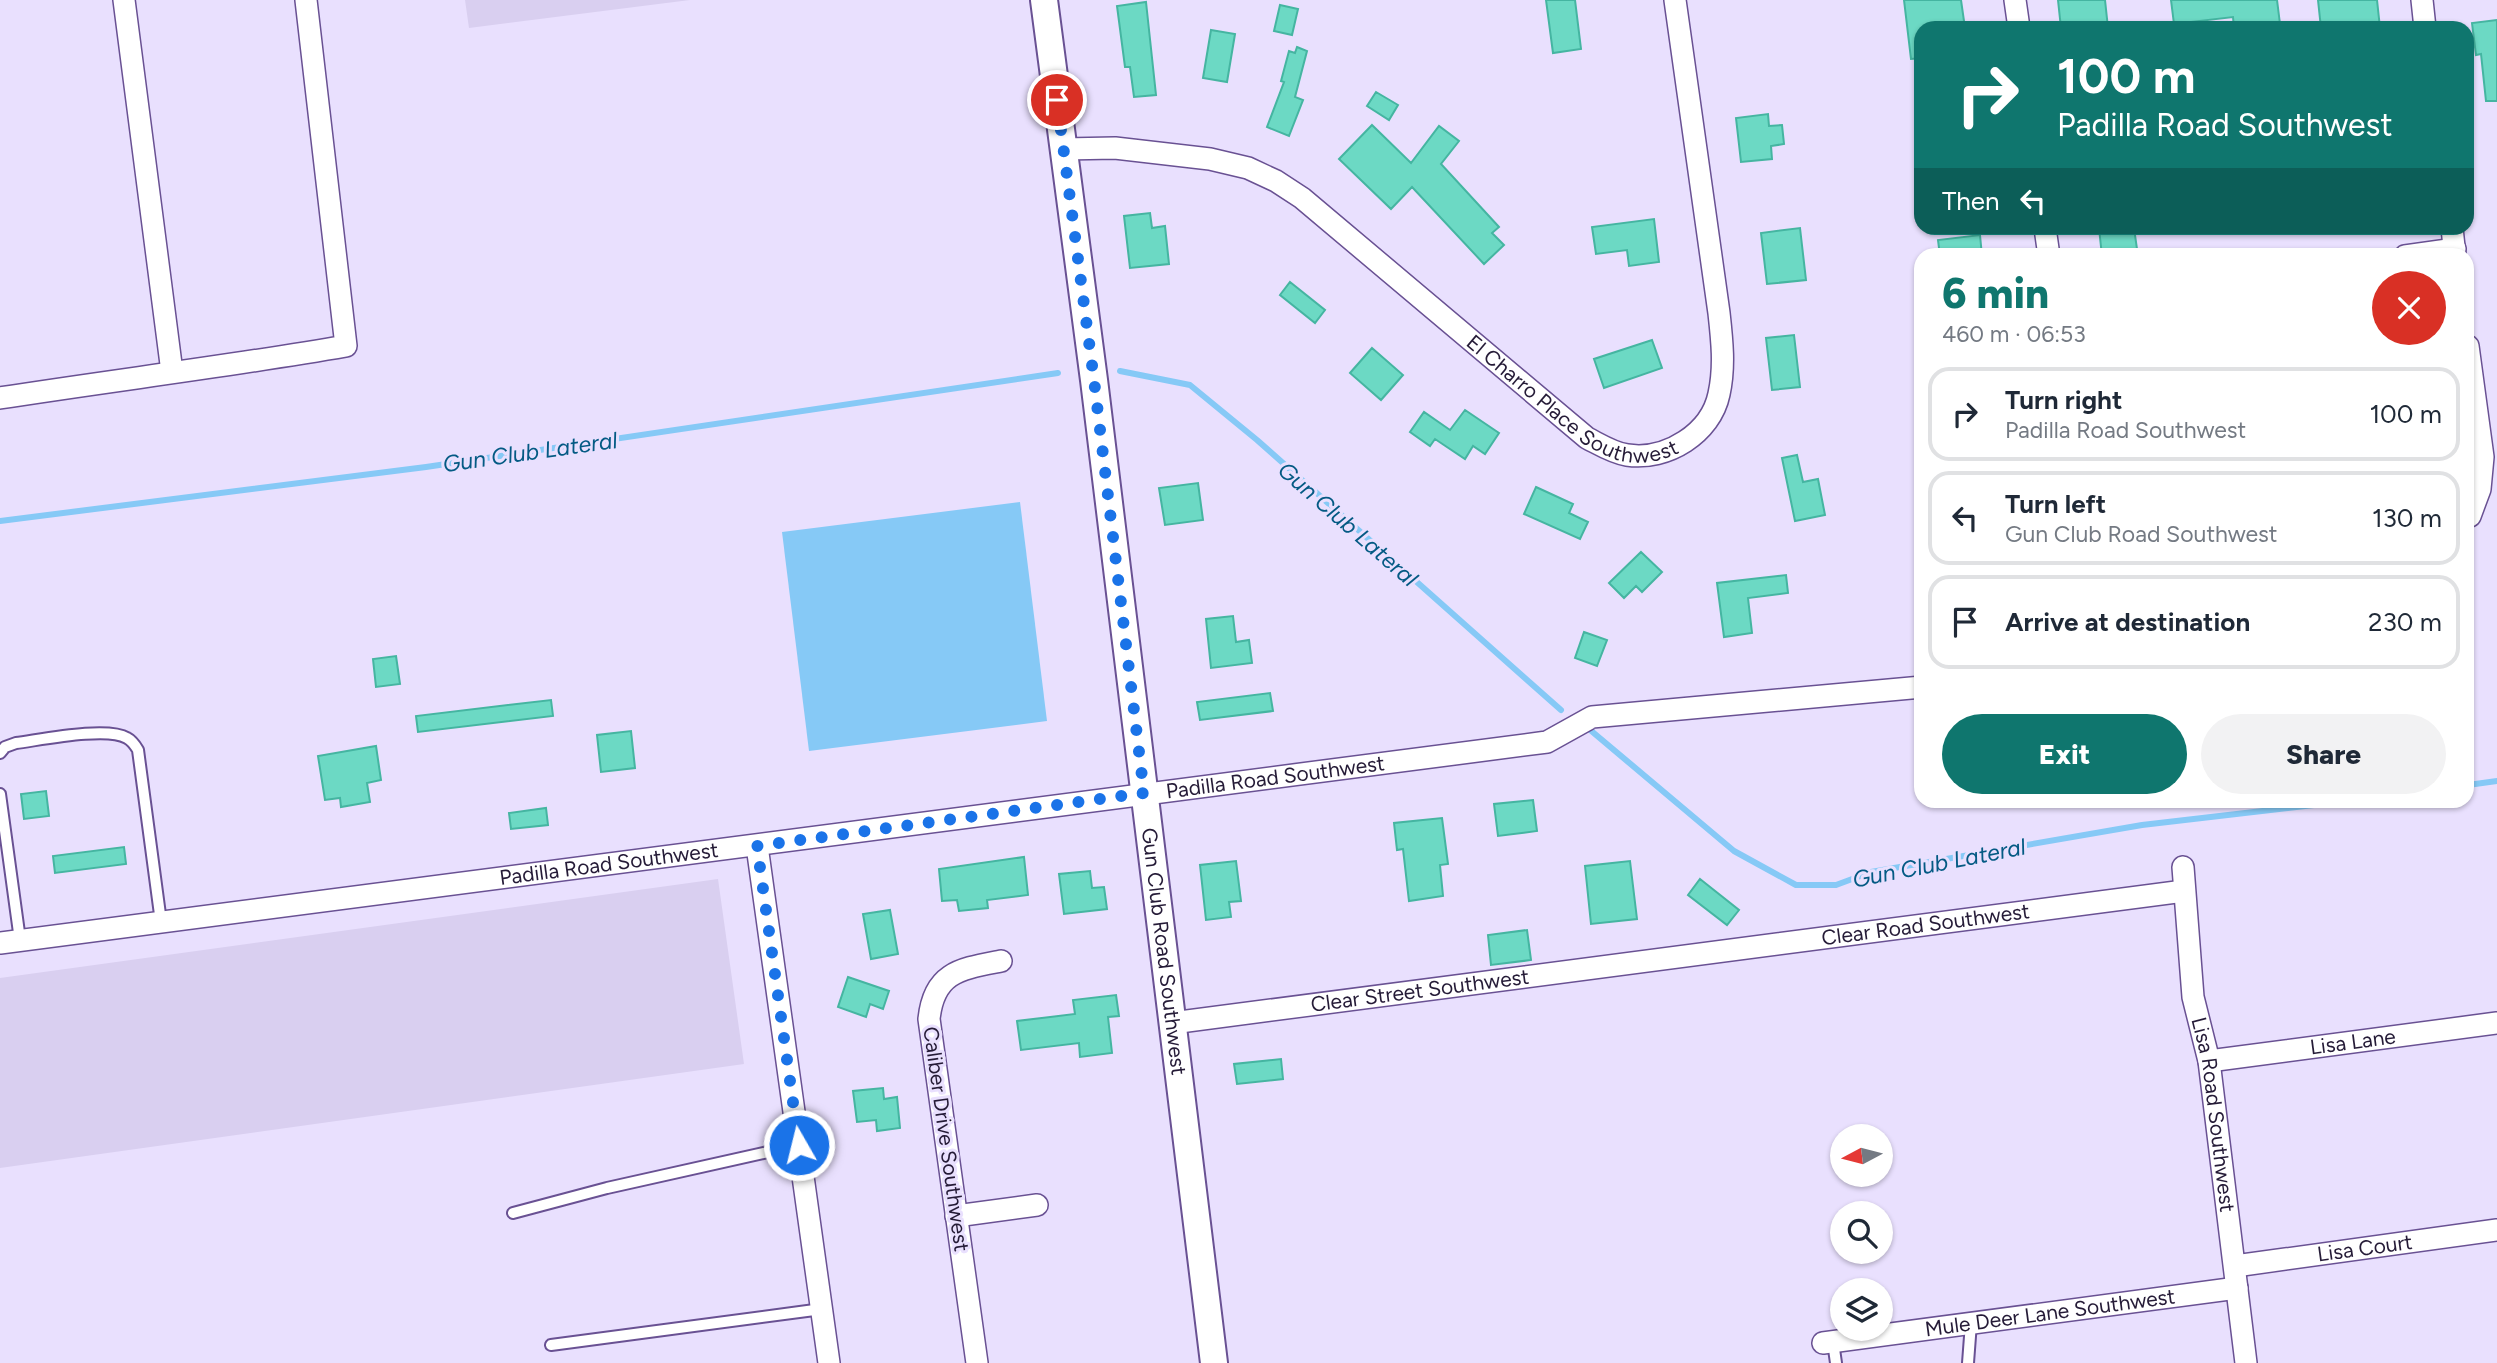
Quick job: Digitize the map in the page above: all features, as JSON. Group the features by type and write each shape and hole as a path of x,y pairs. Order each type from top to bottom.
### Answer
{"street":[{"path":"124,0 172,372"},
{"path":"0,396 250,363 346,346 306,0"},
{"name":"Gun Club Road Southwest","path":"1044,0 1094,380 1214,1363"},
{"name":"El Charro Place Southwest","path":"1063,149 1115,148 1210,159 1248,168 1276,181 1302,198 1587,438 1628,455 1674,448 1693,436 1712,417 1719,394 1723,357 1675,0"},
{"path":"2015,0 2018,21"},
{"path":"2421,0 2424,21"},
{"path":"2474,390 2483,457 2480,488 2474,505"},
{"name":"Padilla Road Southwest","path":"10,941 1547,742 1592,717 1914,688"},
{"path":"757,846 829,1363"},
{"name":"Lisa Road Southwest","path":"2183,867 2193,998 2209,1061 2246,1363"},
{"name":"Clear Road Southwest","path":"1668,960 2184,891"},
{"name":"Clear Street Southwest","path":"1172,1023 1668,960"},
{"name":"Caliber Drive Southwest","path":"977,1363 929,1019 930,1001 936,987 958,971 1001,961"},
{"name":"Lisa Lane","path":"2209,1061 2497,1023"},
{"path":"956,1216 1037,1205"},
{"name":"Lisa Court","path":"2235,1266 2497,1230"},
{"name":"Mule Deer Lane Southwest","path":"1831,1349 1971,1323 2237,1288"}],"lane":[{"path":"0,753 5,747 16,743 99,733 118,734 129,739 138,750 161,922"},
{"path":"0,794 10,941"},
{"path":"513,1213 607,1188 799,1145"},
{"path":"551,1346 821,1309"},
{"path":"1968,1363 1971,1323"}],"shaded area":[{"path":"465,0 690,0 469,28"},
{"path":"718,879 744,1064 0,1168 0,978"}],"water":[{"path":"1020,502 1047,721 809,751 782,532"}],"building":[{"path":"1546,0 1575,0 1581,49 1553,53"},
{"path":"1904,0 1961,0 1964,21 1914,21 1914,59 1911,59"},
{"path":"2058,0 2105,0 2107,21 2060,21"},
{"path":"2171,0 2277,0 2280,21 2233,21 2233,17 2174,21"},
{"path":"2318,0 2377,0 2379,21 2320,21"},
{"path":"1146,2 1156,95 1134,97 1130,67 1125,67 1117,6"},
{"path":"1280,5 1298,9 1292,35 1274,31"},
{"path":"2497,20 2497,101 2486,101 2481,54 2476,55 2474,23"},
{"path":"1211,30 1235,34 1227,82 1203,78"},
{"path":"1297,47 1307,51 1295,97 1303,100 1289,136 1267,127 1284,82 1281,81 1289,51 1295,53"},
{"path":"1376,92 1398,105 1389,120 1367,106"},
{"path":"1768,114 1769,126 1782,125 1784,144 1771,146 1772,159 1741,162 1736,118"},
{"path":"1372,125 1411,163 1439,126 1459,141 1441,164 1499,227 1492,233 1504,245 1484,264 1412,187 1391,209 1339,159"},
{"path":"1150,213 1152,228 1165,226 1169,264 1130,268 1124,216"},
{"path":"1654,219 1659,262 1629,266 1627,250 1596,254 1592,227"},
{"path":"1800,228 1806,280 1767,284 1761,233"},
{"path":"1980,235 1981,248 1939,248 1938,240"},
{"path":"2100,235 2135,235 2137,248 2101,248"},
{"path":"1290,282 1325,310 1315,323 1280,295"},
{"path":"1794,335 1800,387 1772,390 1766,338"},
{"path":"1652,340 1662,368 1604,388 1594,359"},
{"path":"1372,348 1403,375 1381,400 1350,373"},
{"path":"1465,410 1499,433 1485,454 1473,446 1465,459 1435,439 1430,446 1410,432 1424,412 1450,430"},
{"path":"1797,455 1803,482 1818,479 1825,515 1795,521 1782,458"},
{"path":"1198,483 1203,520 1165,525 1159,488"},
{"path":"1536,487 1573,504 1569,513 1588,522 1580,539 1524,514"},
{"path":"1641,552 1662,572 1642,592 1636,586 1624,598 1609,583"},
{"path":"1786,575 1788,593 1748,598 1752,633 1724,637 1717,583"},
{"path":"1233,616 1236,642 1249,640 1252,663 1211,668 1206,619"},
{"path":"1584,632 1607,640 1597,666 1575,658"},
{"path":"396,656 400,684 376,687 373,659"},
{"path":"1270,693 1273,711 1200,720 1197,702"},
{"path":"551,700 553,716 418,732 416,716"},
{"path":"631,731 635,768 601,772 597,735"},
{"path":"376,746 381,780 367,783 370,802 341,807 340,798 325,800 318,756"},
{"path":"46,791 49,816 24,819 21,794"},
{"path":"1533,800 1537,831 1498,836 1494,804"},
{"path":"546,808 548,825 511,829 509,813"},
{"path":"1442,818 1448,864 1440,865 1443,896 1409,901 1403,849 1397,850 1394,823"},
{"path":"124,847 126,864 55,873 53,856"},
{"path":"1024,857 1028,895 987,900 988,908 959,911 957,900 942,901 939,869"},
{"path":"1236,861 1241,901 1229,902 1231,917 1206,920 1200,865"},
{"path":"1630,861 1637,919 1591,924 1585,866"},
{"path":"1090,871 1092,888 1104,887 1107,909 1064,914 1059,874"},
{"path":"1700,879 1739,910 1727,925 1688,895"},
{"path":"890,910 898,954 871,959 863,914"},
{"path":"1527,930 1531,960 1491,965 1488,935"},
{"path":"848,977 889,991 883,1009 870,1004 866,1017 838,1007"},
{"path":"1116,995 1119,1016 1108,1017 1112,1053 1080,1057 1079,1043 1021,1050 1017,1021 1075,1014 1073,1000"},
{"path":"1281,1059 1283,1079 1237,1084 1234,1064"},
{"path":"883,1088 884,1099 897,1097 900,1128 877,1131 876,1120 857,1122 853,1091"}],"waterway":[{"name":"Gun Club Lateral","path":"1120,371 1190,385 1257,440 1561,710"},
{"name":"Gun Club Lateral","path":"0,521 426,467 1058,373"},
{"name":"Gun Club Lateral","path":"1589,729 1734,851 1796,885 1836,885 1871,872 2142,825 2288,808"},
{"name":"Gun Club Lateral","path":"2474,784 2497,781"}],"route":[{"path":"799,1145 757,846 1144,793 1057,100"}]}
